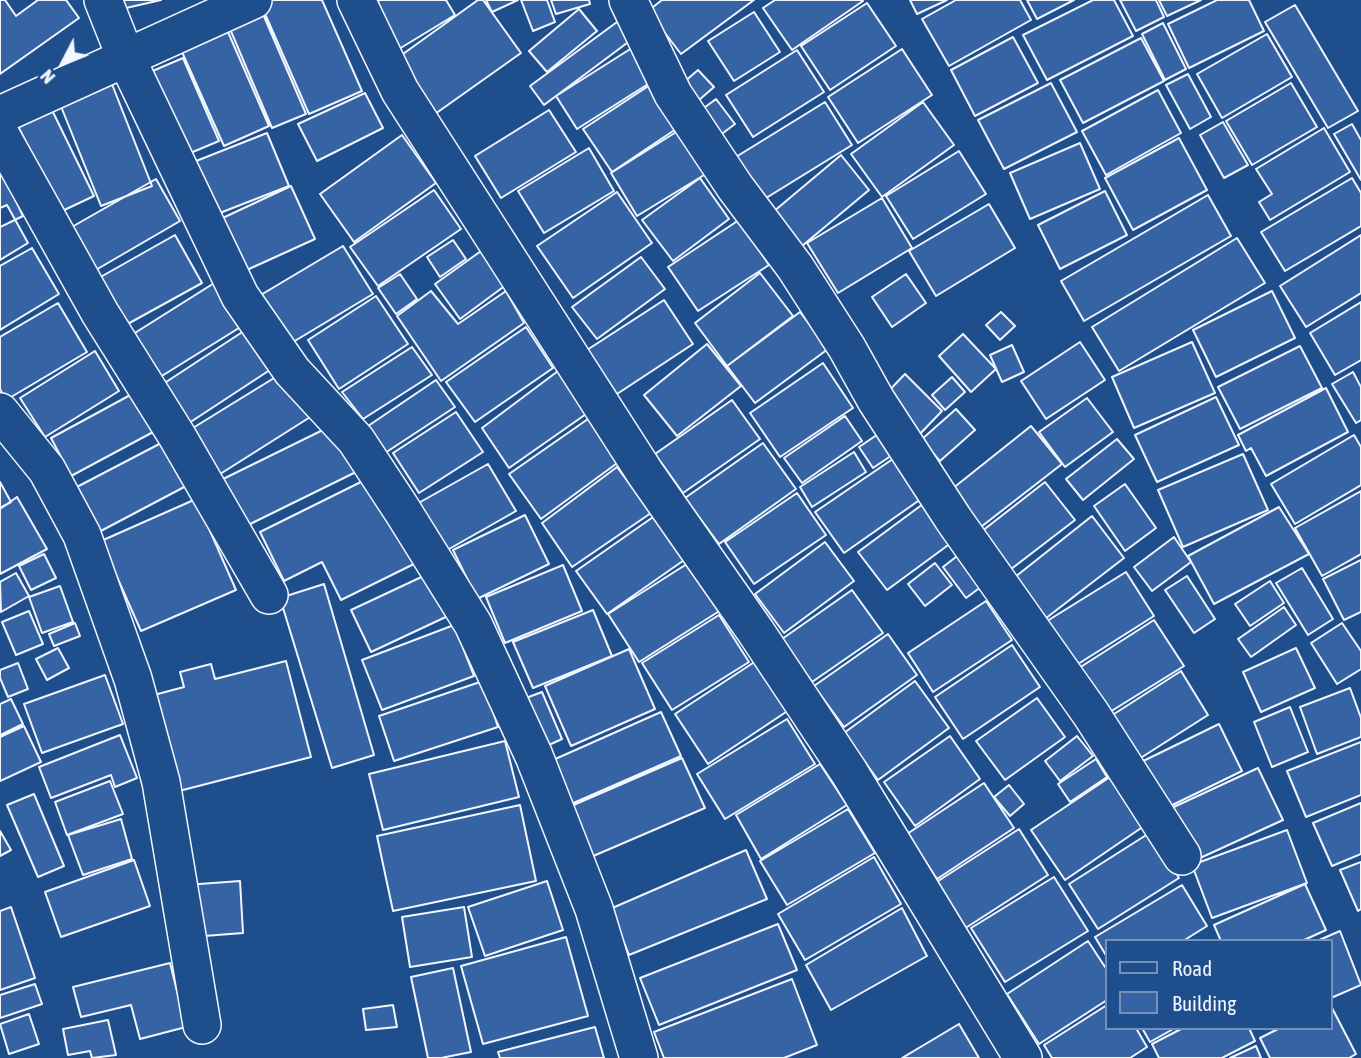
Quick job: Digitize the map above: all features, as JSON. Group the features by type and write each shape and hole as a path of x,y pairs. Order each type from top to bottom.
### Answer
{"street":[{"path":"103,0 126,58 240,296 292,371 356,440 473,624 534,755 594,909 639,1058"},
{"path":"0,115 253,0"},
{"path":"356,0 400,91 645,473 757,632 849,772 1023,1058"},
{"path":"628,0 673,93 735,187 795,267 847,348 876,400 947,509 1090,714 1182,856"},
{"path":"0,134 100,313 177,436 269,595"},
{"path":"0,412 47,470 82,535 133,680 161,782 202,1025"}],"building":[{"path":"0,0 5,0 16,16 38,0 66,0 79,18 0,74"},
{"path":"110,0 161,0 113,11"},
{"path":"259,0 322,0 362,91 309,114"},
{"path":"380,0 446,0 455,15 399,49 372,5"},
{"path":"478,0 483,0 521,53 435,114 396,59"},
{"path":"486,0 518,0 492,12"},
{"path":"521,0 547,0 555,22 533,31"},
{"path":"551,0 589,0 590,4 556,14"},
{"path":"662,0 754,0 681,54 648,11"},
{"path":"775,0 863,1 792,50 763,8"},
{"path":"910,0 947,0 917,14"},
{"path":"956,0 1020,0 1031,20 949,66 922,19"},
{"path":"1027,0 1074,0 1037,19"},
{"path":"1093,0 1114,0 1133,36 1047,80 1023,35"},
{"path":"1120,0 1156,0 1164,17 1136,31"},
{"path":"1159,0 1201,0 1167,16"},
{"path":"1217,0 1249,0 1264,31 1189,68 1168,24"},
{"path":"867,3 896,46 830,90 801,46"},
{"path":"1295,5 1358,111 1328,128 1265,22"},
{"path":"579,9 597,31 547,72 529,51"},
{"path":"754,12 780,52 734,81 708,41"},
{"path":"263,14 306,114 272,128 230,29"},
{"path":"617,22 631,40 544,105 530,86"},
{"path":"1163,23 1186,69 1165,80 1142,34"},
{"path":"228,32 269,126 224,146 182,52"},
{"path":"1267,34 1292,77 1222,118 1197,74"},
{"path":"1013,37 1038,83 975,116 951,70"},
{"path":"1141,38 1164,81 1083,123 1060,80"},
{"path":"635,46 656,79 577,129 556,96"},
{"path":"902,49 932,95 858,143 828,97"},
{"path":"797,50 824,92 753,137 726,95"},
{"path":"183,58 219,141 176,159 141,76"},
{"path":"698,70 714,87 691,107 676,89"},
{"path":"108,74 152,186 101,206 56,94"},
{"path":"1188,74 1211,117 1190,129 1166,85"},
{"path":"1051,83 1077,132 1004,169 978,120"},
{"path":"1291,83 1317,127 1252,165 1226,121"},
{"path":"650,85 679,127 612,172 583,129"},
{"path":"1158,90 1181,133 1106,175 1082,131"},
{"path":"365,93 383,128 317,161 298,124"},
{"path":"716,99 735,124 719,136 700,111"},
{"path":"825,102 852,145 758,203 731,160"},
{"path":"923,102 954,145 882,197 851,154"},
{"path":"50,106 94,196 60,212 16,122"},
{"path":"549,110 576,152 501,198 475,156"},
{"path":"1223,122 1248,165 1224,178 1200,135"},
{"path":"1352,124 1361,140 1361,180 1334,134"},
{"path":"1324,128 1350,172 1270,220 1259,202 1272,194 1256,169"},
{"path":"681,129 709,172 637,216 611,173"},
{"path":"267,133 289,186 207,218 186,165"},
{"path":"402,135 436,183 354,242 320,194"},
{"path":"1179,138 1207,190 1133,230 1105,178"},
{"path":"1080,143 1100,189 1030,219 1010,173"},
{"path":"589,148 614,191 544,233 518,191"},
{"path":"959,151 986,194 913,239 886,196"},
{"path":"841,155 869,190 802,246 773,212"},
{"path":"0,167 23,216 0,227"},
{"path":"700,178 729,219 673,261 642,220"},
{"path":"1352,178 1361,193 1361,226 1285,271 1261,232"},
{"path":"156,179 180,221 94,271 70,228"},
{"path":"291,186 315,239 238,274 212,223"},
{"path":"434,190 461,229 378,286 350,247"},
{"path":"1105,191 1127,235 1060,269 1038,225"},
{"path":"617,192 652,243 573,298 537,246"},
{"path":"1208,195 1231,236 1084,321 1061,281"},
{"path":"882,198 912,248 838,293 807,243"},
{"path":"989,204 1015,248 936,296 909,251"},
{"path":"7,205 28,243 0,260 0,208"},
{"path":"739,220 769,265 698,311 668,267"},
{"path":"175,235 202,283 124,326 97,279"},
{"path":"1361,235 1361,293 1306,327 1280,286"},
{"path":"1237,238 1265,283 1119,371 1092,327"},
{"path":"453,240 466,259 440,277 427,257"},
{"path":"343,246 373,294 288,345 259,296"},
{"path":"32,248 59,294 0,330 0,266"},
{"path":"481,251 506,285 460,319 435,284"},
{"path":"641,257 665,289 597,339 572,307"},
{"path":"760,273 793,316 727,366 695,323"},
{"path":"400,274 417,299 396,314 378,288"},
{"path":"906,274 926,303 892,327 872,297"},
{"path":"219,280 247,323 157,379 130,336"},
{"path":"431,291 458,324 506,291 524,323 441,381 397,316"},
{"path":"1272,291 1295,338 1216,377 1193,330"},
{"path":"376,296 408,344 339,389 308,340"},
{"path":"664,300 693,344 617,394 587,350"},
{"path":"1361,302 1361,360 1335,375 1310,333"},
{"path":"58,303 87,352 6,400 0,389 0,337"},
{"path":"800,312 828,349 755,403 727,366"},
{"path":"1001,312 1015,326 1000,340 986,325"},
{"path":"253,325 279,364 186,425 160,386"},
{"path":"526,327 553,368 475,422 446,382"},
{"path":"963,334 996,369 971,392 939,356"},
{"path":"1080,342 1105,380 1046,419 1021,381"},
{"path":"1192,342 1215,393 1134,428 1112,377"},
{"path":"707,344 741,386 677,436 644,395"},
{"path":"1012,345 1024,372 1002,382 990,355"},
{"path":"1300,346 1322,388 1240,429 1218,387"},
{"path":"412,347 432,375 363,419 342,392"},
{"path":"95,351 119,391 45,437 20,398"},
{"path":"823,363 853,408 780,457 750,413"},
{"path":"287,370 315,414 217,476 188,431"},
{"path":"558,371 589,412 509,468 482,428"},
{"path":"1353,372 1361,387 1361,420 1356,423 1332,384"},
{"path":"905,374 942,411 916,438 879,401"},
{"path":"952,377 965,392 945,410 932,395"},
{"path":"436,380 455,407 385,453 368,426"},
{"path":"1326,388 1348,432 1266,476 1251,448 1246,451 1238,435"},
{"path":"134,393 155,431 71,476 51,438"},
{"path":"1216,397 1239,445 1157,482 1135,435"},
{"path":"1087,398 1113,432 1065,467 1039,432"},
{"path":"732,400 760,439 683,493 655,454"},
{"path":"956,409 975,430 940,461 921,440"},
{"path":"456,412 483,452 419,493 393,453"},
{"path":"845,416 862,441 802,483 784,458"},
{"path":"588,419 620,461 541,519 509,474"},
{"path":"333,425 356,472 242,528 219,481"},
{"path":"890,426 904,447 873,468 859,447"},
{"path":"1031,426 1062,464 977,530 947,493"},
{"path":"1354,435 1361,447 1361,485 1295,524 1271,484"},
{"path":"1117,439 1134,459 1083,500 1066,479"},
{"path":"165,441 188,485 97,533 73,489"},
{"path":"763,443 796,489 719,544 685,498"},
{"path":"854,452 866,472 812,507 800,487"},
{"path":"903,452 931,492 844,553 815,512"},
{"path":"1243,454 1268,510 1183,547 1158,490"},
{"path":"488,464 516,511 442,553 415,505"},
{"path":"617,467 651,513 572,567 542,523"},
{"path":"377,474 420,561 341,600 322,562 284,581 260,532"},
{"path":"0,482 11,502 0,508"},
{"path":"1045,482 1075,520 1006,573 977,535"},
{"path":"1125,484 1156,528 1125,551 1094,506"},
{"path":"1361,491 1361,554 1322,576 1295,528"},
{"path":"797,493 826,535 754,584 725,542"},
{"path":"17,497 47,549 0,574 0,509"},
{"path":"196,499 236,590 141,631 101,541"},
{"path":"923,504 951,543 887,590 858,552"},
{"path":"1279,507 1309,554 1214,604 1188,556"},
{"path":"525,515 549,564 477,599 453,550"},
{"path":"656,515 687,558 607,614 576,571"},
{"path":"1092,516 1124,558 1041,622 1010,581"},
{"path":"1174,537 1191,562 1152,591 1134,567"},
{"path":"825,542 854,581 784,633 755,594"},
{"path":"961,553 985,584 966,598 943,567"},
{"path":"44,554 56,578 31,590 19,566"},
{"path":"1361,560 1361,612 1344,620 1323,579"},
{"path":"690,562 721,610 639,662 608,614"},
{"path":"935,563 952,585 925,606 908,584"},
{"path":"563,565 582,611 505,643 486,597"},
{"path":"1302,568 1333,619 1308,635 1276,583"},
{"path":"1126,572 1154,616 1067,671 1039,626"},
{"path":"16,573 29,596 1,612 0,582"},
{"path":"430,573 450,615 371,652 351,610"},
{"path":"1187,576 1215,619 1194,633 1165,590"},
{"path":"1270,581 1284,603 1250,626 1235,604"},
{"path":"324,584 374,755 332,768 280,598"},
{"path":"60,586 73,622 42,633 29,597"},
{"path":"852,590 883,633 812,682 782,639"},
{"path":"986,601 1012,640 933,692 908,653"},
{"path":"1284,607 1296,625 1251,657 1238,639"},
{"path":"593,610 612,656 533,688 513,642"},
{"path":"29,611 43,644 16,655 2,622"},
{"path":"719,615 749,662 672,710 642,663"},
{"path":"1154,620 1184,666 1097,720 1068,675"},
{"path":"75,623 80,636 54,646 49,634"},
{"path":"1342,623 1361,651 1361,669 1337,684 1311,643"},
{"path":"454,625 474,676 382,710 362,660"},
{"path":"888,634 917,675 844,727 814,686"},
{"path":"1012,645 1040,687 963,739 935,697"},
{"path":"58,648 69,668 47,680 36,659"},
{"path":"1296,648 1315,688 1261,712 1243,672"},
{"path":"629,649 655,709 571,746 545,686"},
{"path":"286,661 311,757 179,791 154,695 184,687 180,672 211,664 215,679"},
{"path":"756,661 789,710 708,764 675,714"},
{"path":"18,663 28,689 8,697 0,678 0,670"},
{"path":"1181,671 1208,715 1128,766 1100,723"},
{"path":"105,675 123,724 42,753 24,704"},
{"path":"483,681 498,727 394,761 379,716"},
{"path":"915,681 949,728 878,780 844,733"},
{"path":"1350,688 1361,718 1361,737 1317,754 1300,707"},
{"path":"542,692 562,739 538,750 518,701"},
{"path":"1037,698 1065,737 1005,780 976,741"},
{"path":"11,699 23,724 0,735 0,704"},
{"path":"1290,707 1308,752 1272,767 1254,722"},
{"path":"661,712 681,756 562,808 544,764"},
{"path":"787,719 815,764 725,819 697,774"},
{"path":"1219,724 1242,771 1156,813 1133,766"},
{"path":"24,726 41,762 0,781 0,737"},
{"path":"120,735 137,778 115,787 111,775 51,798 39,767"},
{"path":"950,736 980,779 915,826 884,782"},
{"path":"1077,736 1093,756 1060,781 1045,761"},
{"path":"505,741 519,797 383,830 369,774"},
{"path":"1361,742 1361,795 1306,817 1287,771"},
{"path":"682,758 705,808 591,857 569,807"},
{"path":"1096,759 1107,777 1070,802 1058,784"},
{"path":"820,764 847,805 761,859 736,815"},
{"path":"1258,768 1283,820 1187,864 1163,812"},
{"path":"1110,777 1144,826 1065,880 1031,830"},
{"path":"110,781 123,814 67,835 55,802"},
{"path":"984,783 1014,828 937,879 907,834"},
{"path":"1009,785 1024,804 1010,816 994,797"},
{"path":"34,794 64,866 38,877 7,805"},
{"path":"1361,803 1361,854 1332,866 1313,823"},
{"path":"520,805 536,881 393,911 377,836"},
{"path":"848,809 875,853 787,905 760,861"},
{"path":"121,819 132,859 83,875 68,835"},
{"path":"1019,829 1048,875 964,929 935,883"},
{"path":"1287,830 1307,883 1212,918 1192,865"},
{"path":"0,831 11,850 0,856"},
{"path":"1151,832 1179,878 1098,929 1069,884"},
{"path":"746,850 767,899 629,955 610,909"},
{"path":"874,857 901,904 805,960 778,914"},
{"path":"134,860 150,906 61,937 45,892"},
{"path":"1361,862 1361,909 1358,911 1340,870"},
{"path":"1054,877 1088,931 1005,982 971,928"},
{"path":"240,881 243,933 191,937 186,885"},
{"path":"547,881 563,930 485,956 468,907"},
{"path":"1305,884 1326,930 1306,939 1220,939 1214,925"},
{"path":"1182,885 1207,926 1186,939 1106,939 1106,955 1095,937"},
{"path":"11,907 35,978 0,990 0,911"},
{"path":"464,907 472,957 410,967 402,917"},
{"path":"902,908 927,956 831,1010 806,965"},
{"path":"778,924 797,970 659,1025 640,978"},
{"path":"1340,931 1361,985 1333,997 1333,939 1322,939"},
{"path":"566,937 588,1016 483,1044 461,966"},
{"path":"1088,941 1106,968 1106,1001 1039,1044 1007,994"},
{"path":"170,963 186,1027 140,1039 131,1005 81,1017 73,987"},
{"path":"453,968 471,1052 428,1058 411,977"},
{"path":"792,979 817,1045 784,1058 664,1058 654,1032"},
{"path":"35,984 42,1004 0,1018 0,995"},
{"path":"393,1005 397,1027 366,1030 363,1009"},
{"path":"1106,1006 1106,1030 1137,1030 1147,1047 1130,1058 1052,1058 1044,1045"},
{"path":"1333,1010 1356,1054 1349,1058 1270,1058 1260,1038 1276,1030 1333,1030"},
{"path":"29,1014 39,1044 9,1054 0,1024"},
{"path":"108,1020 116,1055 92,1058 90,1051 68,1055 63,1029"},
{"path":"959,1024 979,1058 902,1058"},
{"path":"595,1027 604,1058 500,1058 498,1052"},
{"path":"1143,1030 1171,1030 1150,1042"},
{"path":"1179,1030 1250,1030 1255,1041 1222,1058 1159,1058 1152,1044"},
{"path":"1256,1046 1261,1058 1230,1058"}]}
